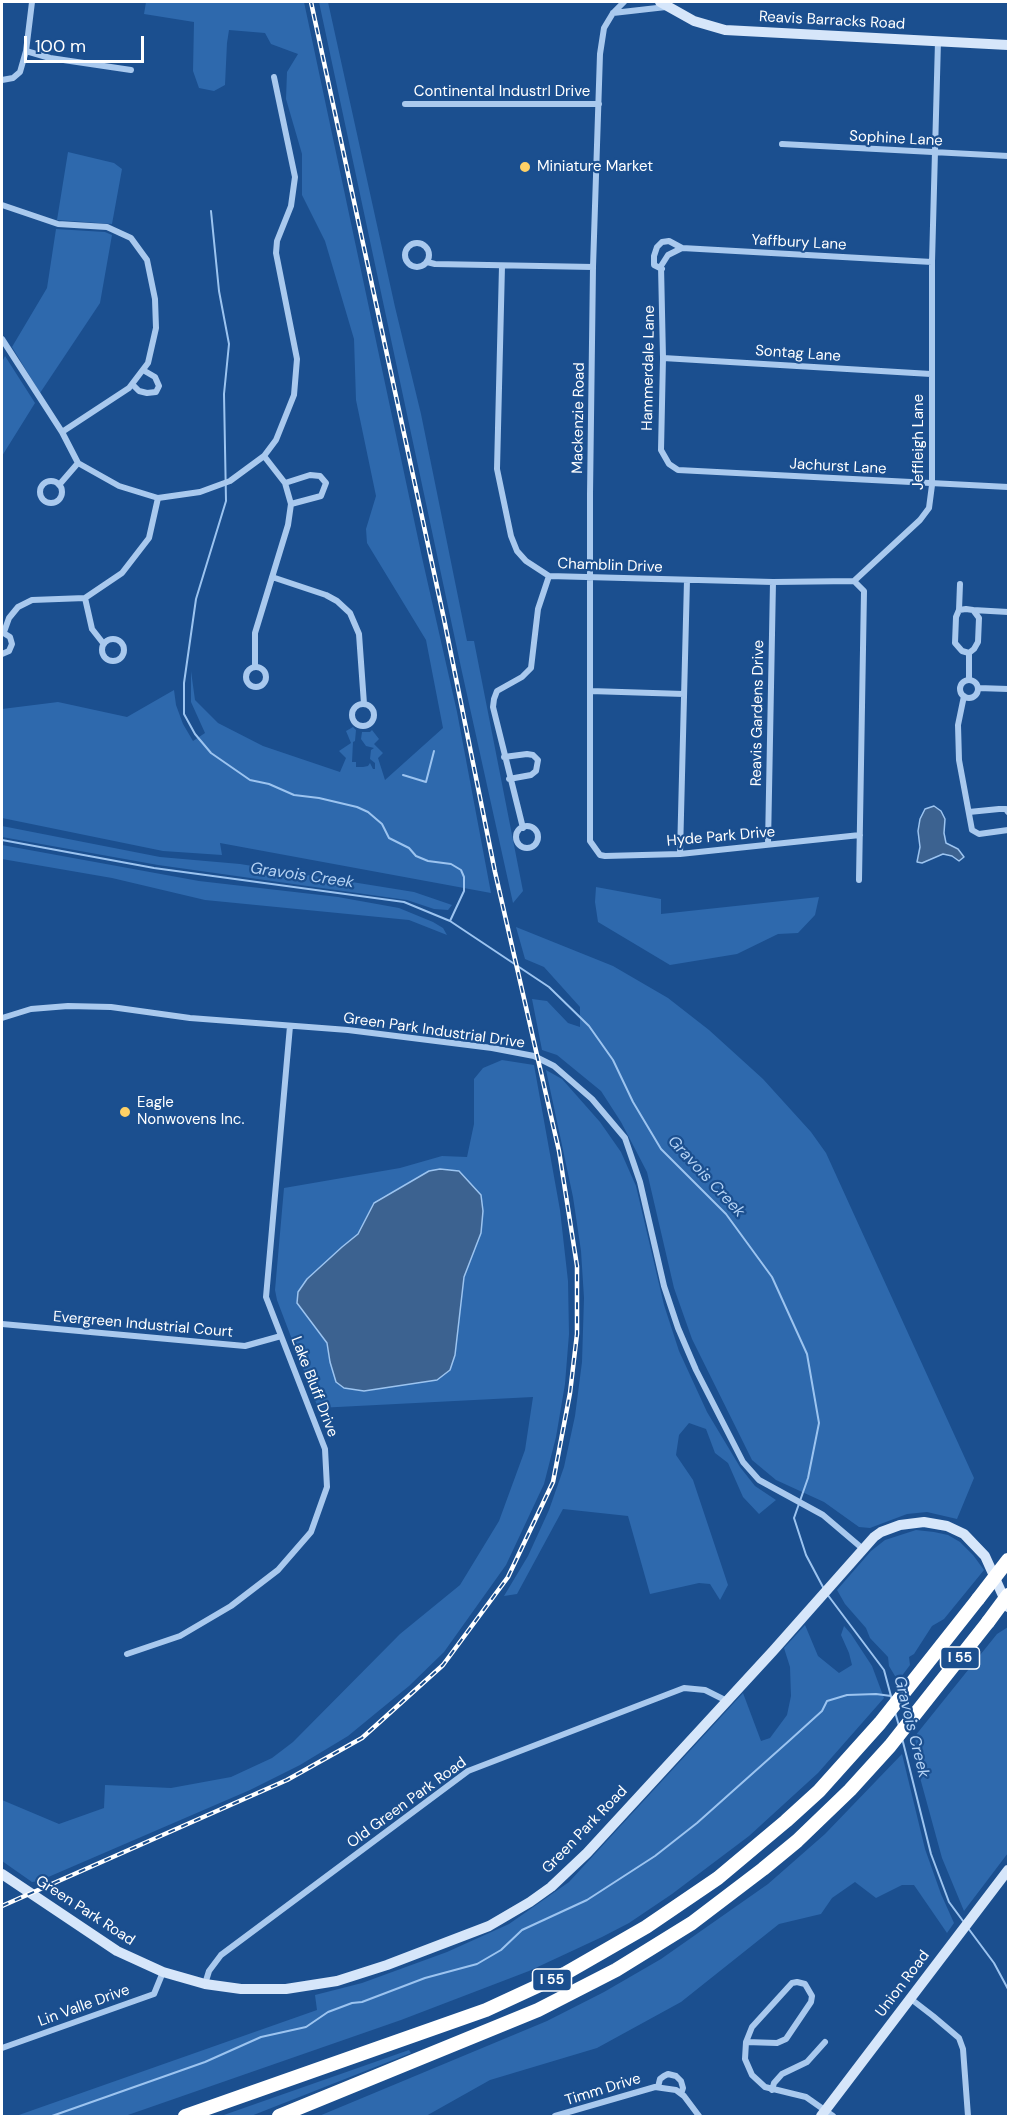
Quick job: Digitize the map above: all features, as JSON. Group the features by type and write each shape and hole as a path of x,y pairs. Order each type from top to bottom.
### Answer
{"highway":[{"name":"I 55","path":"185,2116 486,2010 556,1978 608,1950 682,1904 753,1850 819,1791 862,1744 1008,1560"},
{"name":"I 55","path":"279,2116 518,2019 616,1970 692,1923 763,1869 829,1811 869,1769 931,1695 1008,1595"}],"street":[{"path":"2,80 13,78 20,72 26,51 32,2"},
{"name":"Mackenzie Road","path":"590,841 593,267 599,104 603,35 613,13 624,2"},
{"path":"613,13 663,4"},
{"name":"Reavis Barracks Road","path":"663,4 693,21 724,30 1008,45"},
{"name":"Jeffleigh Lane","path":"854,581 920,520 929,508 932,484 932,262 938,41"},
{"path":"26,51 50,58 131,70"},
{"path":"2,339 62,432 78,463 119,486 158,498 200,492 230,480 264,456 276,440 294,395 297,359 276,253 277,241 291,206 295,177 274,78"},
{"name":"Continental Industrl Drive","path":"405,104 599,104"},
{"name":"Sophine Lane","path":"782,144 1008,156"},
{"path":"2,205 58,224 107,227 131,238 147,260 155,299 156,328 148,363 132,384 62,432"},
{"name":"Hammerdale Lane","path":"662,269 654,264 657,247 662,242 669,241 682,248"},
{"name":"Yaffbury Lane","path":"668,255 682,248 932,262"},
{"name":"Hammerdale Lane","path":"668,255 662,269 663,358 660,450 669,464"},
{"path":"427,262 593,267"},
{"name":"Chamblin Drive","path":"502,266 497,469 511,536 517,551 526,561 549,576 773,582 854,581"},
{"name":"Sontag Lane","path":"663,358 931,374"},
{"path":"132,384 139,391 156,392 159,386 155,377 143,370"},
{"path":"255,667 255,633 288,525 291,504 285,483 264,456"},
{"path":"59,484 78,463"},
{"name":"Jachurst Lane","path":"669,464 678,470 1008,487"},
{"path":"285,483 310,475 320,476 326,483 321,496 291,504"},
{"path":"2,654 9,651 12,644 10,637 3,632 9,618 18,608 32,600 85,598 122,573 149,538 158,498"},
{"path":"523,828 493,707 497,691 522,677 531,668 538,609 549,576"},
{"path":"272,577 326,595 350,612 359,634 364,704"},
{"path":"680,854 687,580"},
{"path":"854,581 864,591 859,880"},
{"name":"Reavis Gardens Drive","path":"768,844 773,582"},
{"path":"960,584 955,643 962,651 969,653"},
{"path":"85,598 92,629 103,643"},
{"path":"959,610 1008,612"},
{"path":"969,653 978,642 979,618 973,610"},
{"path":"969,653 969,680"},
{"path":"964,696 969,698 975,696 978,688 976,683 969,680 963,682 960,687 964,696 958,725 959,760 972,830 979,834 1008,830"},
{"path":"978,688 1008,689"},
{"path":"590,692 684,694"},
{"path":"504,757 527,754 533,755 538,760 536,771 531,775 509,779"},
{"path":"969,812 999,808 1006,809 1008,812"},
{"name":"Hyde Park Drive","path":"590,841 600,855 605,856 680,854 860,835"},
{"name":"Green Park Industrial Drive","path":"2,1018 31,1009 98,1006 190,1018 348,1030 450,1042 534,1056 554,1065 592,1099 625,1138 640,1182 664,1286 678,1328 696,1370 743,1462 759,1480 779,1493 823,1515 863,1549"},
{"name":"Lake Bluff Drive","path":"127,1654 180,1636 231,1606 278,1570 311,1532 327,1487 325,1449 266,1297 290,1026"},
{"name":"Evergreen Industrial Court","path":"2,1324 245,1346 281,1336"},
{"name":"Green Park Road","path":"2,1874 117,1952 163,1972 205,1984 263,1990 303,1988 356,1976 464,1936 512,1914 563,1877 880,1532 900,1525 924,1522 956,1529 971,1539 985,1556 1008,1607"},
{"name":"Old Green Park Road","path":"205,1984 209,1971 220,1955 468,1771 684,1688 705,1690 727,1701"},
{"name":"Union Road","path":"827,2115 1008,1870"},
{"name":"Lin Valle Drive","path":"2,2048 154,1994 163,1972"},
{"path":"746,2042 777,2043 786,2039 812,2002 812,1996 805,1984 792,1983 752,2027 746,2042 745,2059 758,2082 772,2090 806,2097 827,2115"},
{"path":"911,2000 959,2038 963,2049 968,2116"},
{"path":"772,2090 774,2082 782,2074 807,2062 825,2042"},
{"name":"Timm Drive","path":"658,2087 660,2079 664,2076 668,2074 676,2076 683,2088 681,2094"},
{"name":"Timm Drive","path":"555,2116 577,2113 658,2087 668,2087 681,2094 699,2116"}],"shaded area":[{"path":"146,2 304,2 457,712 491,893 220,843 222,855 163,851 2,818 2,709 58,702 127,717 174,690 176,705 183,724 193,741 205,733 191,702 191,671 195,700 218,723 263,746 340,772 346,758 339,751 351,743 346,731 353,727 356,730 352,762 356,762 356,767 368,766 370,763 375,769 375,763 370,759 371,750 374,748 366,746 361,739 362,732 372,730 379,739 374,744 383,753 378,758 385,780 443,728 426,640 367,543 366,529 376,496 356,400 354,339 325,241 302,195 302,154 286,99 287,72 298,54 271,44 265,33 229,30 225,85 214,91 199,88 193,71 194,22 144,14"},
{"path":"319,2 328,2 395,307 421,414 467,641 474,641 523,891 513,903 462,672"},
{"path":"68,152 114,163 122,169 112,224 57,220"},
{"path":"56,229 105,232 112,235 100,303 40,393 12,347 47,288"},
{"path":"5,356 35,403 2,456 2,362"},
{"path":"934,806 941,811 945,819 946,843 958,849 964,857 959,861 943,854 922,863 917,862 920,847 918,831 920,819 925,809"},
{"path":"2,826 160,857 240,864 414,892 452,905 448,910 434,909 407,900 158,865 2,837"},
{"path":"2,845 199,881 338,897 399,908 433,922 443,928 447,935 409,920 205,900 112,878 2,859"},
{"path":"596,887 661,899 661,914 819,897 815,915 798,933 778,934 737,954 670,965 598,922 595,902"},
{"path":"516,927 613,966 668,998 709,1030 763,1079 811,1132 826,1153 974,1478 957,1519 927,1512 907,1514 870,1528 859,1527 824,1502 776,1480 752,1460 692,1339 674,1288 647,1172 621,1122 601,1091 557,1055 542,1050 532,999 547,1001 568,1023 580,1027 580,1007 544,967 525,959"},
{"path":"502,1060 534,1065 560,1210 568,1281 569,1334 565,1384 556,1437 544,1484 506,1565 444,1652 409,1686 348,1736 300,1765 250,1790 39,1881 32,1882 2,1861 2,1800 59,1824 104,1808 105,1785 171,1788 231,1777 272,1758 293,1742 400,1634 460,1585 499,1521 525,1450 533,1397 318,1408 275,1290 284,1188 400,1168 442,1156 467,1157 474,1124 474,1079 483,1068","holes":["459,1171 481,1195 481,1233 464,1277 455,1355 330,1362 327,1343 332,1256 358,1234 374,1202 414,1180"]},
{"path":"546,1070 562,1079 600,1122 621,1152 636,1186 664,1305 679,1351 707,1412 740,1467 755,1486 776,1500 759,1514 743,1497 728,1463 715,1453 706,1429 689,1423 679,1435 676,1455 693,1480 728,1585 720,1600 710,1584 699,1583 650,1594 628,1516 563,1509 517,1594 504,1596 528,1556 549,1510 564,1467 575,1416 582,1362 584,1298 581,1251 573,1197"},
{"path":"440,1169 459,1171 481,1195 483,1211 481,1233 464,1277 455,1355 450,1370 437,1380 364,1391 344,1388 336,1382 327,1343 297,1303 298,1292 307,1279 358,1234 374,1203 429,1171"},
{"path":"916,1530 948,1535 960,1542 984,1570 944,1619 932,1626 914,1654 909,1657 910,1665 898,1681 889,1666 888,1657 870,1638 866,1628 845,1604 837,1590 871,1551 885,1540"},
{"path":"805,1625 818,1656 839,1673 852,1665 841,1635 844,1626 872,1666 884,1698 818,1773 749,1836 629,1923 529,1971 401,2020 125,2116 16,2116 317,2010 315,1995 362,1983 447,1952 509,1924 569,1882 743,1693 761,1741 770,1738 787,1715 791,1696 790,1667 784,1648"},
{"path":"1008,1627 1008,1853 964,1911 942,1858 919,1774 915,1736 997,1634"},
{"path":"902,1754 925,1849 954,1923 947,1933 914,1885 902,1885 876,1898 855,1882 832,1898 821,1914 779,1924 681,2002 597,2048 490,2080 426,2116 319,2116 547,2021 661,1959 768,1884 825,1834"},
{"path":"409,2050 411,2053 251,2116 221,2116"}],"waterway":[{"path":"211,211 219,291 229,344 224,394 226,501 196,599 184,683 184,714 195,734 211,753 250,780 269,784 294,795 357,807 368,812 382,824 389,838 409,848 416,856 428,861 451,864 461,870 464,877 464,891 450,921"},
{"path":"403,775 426,782 434,751"},
{"name":"Gravois Creek","path":"2,840 154,868 404,902 450,921 549,987 589,1026 613,1060 633,1102 661,1149 726,1214 772,1277 807,1354 819,1423 808,1478 794,1518 806,1555 824,1589"},
{"name":"Gravois Creek","path":"827,1594 884,1670 892,1700"},
{"path":"52,2116 205,2062 261,2037 306,2027 328,2012 352,2003 362,2002 425,1978 477,1964 501,1950 522,1930 587,1900 655,1856 697,1823 790,1740 822,1711 827,1701 847,1695 891,1696"},
{"name":"Gravois Creek","path":"895,1712 899,1726"},
{"name":"Gravois Creek","path":"902,1738 931,1854 949,1902 963,1921"},
{"name":"Gravois Creek","path":"968,1928 994,1963 1008,1989"}],"railway":[{"path":"2,1906 287,1780 362,1738 443,1665 508,1577 553,1482 570,1393 577,1334 577,1266 559,1151 495,872 444,619 311,2"}],"place":[{"name":"Miniature Market","path":"525,167"},
{"name":"Eagle Nonwovens Inc.","path":"125,1112"}]}
